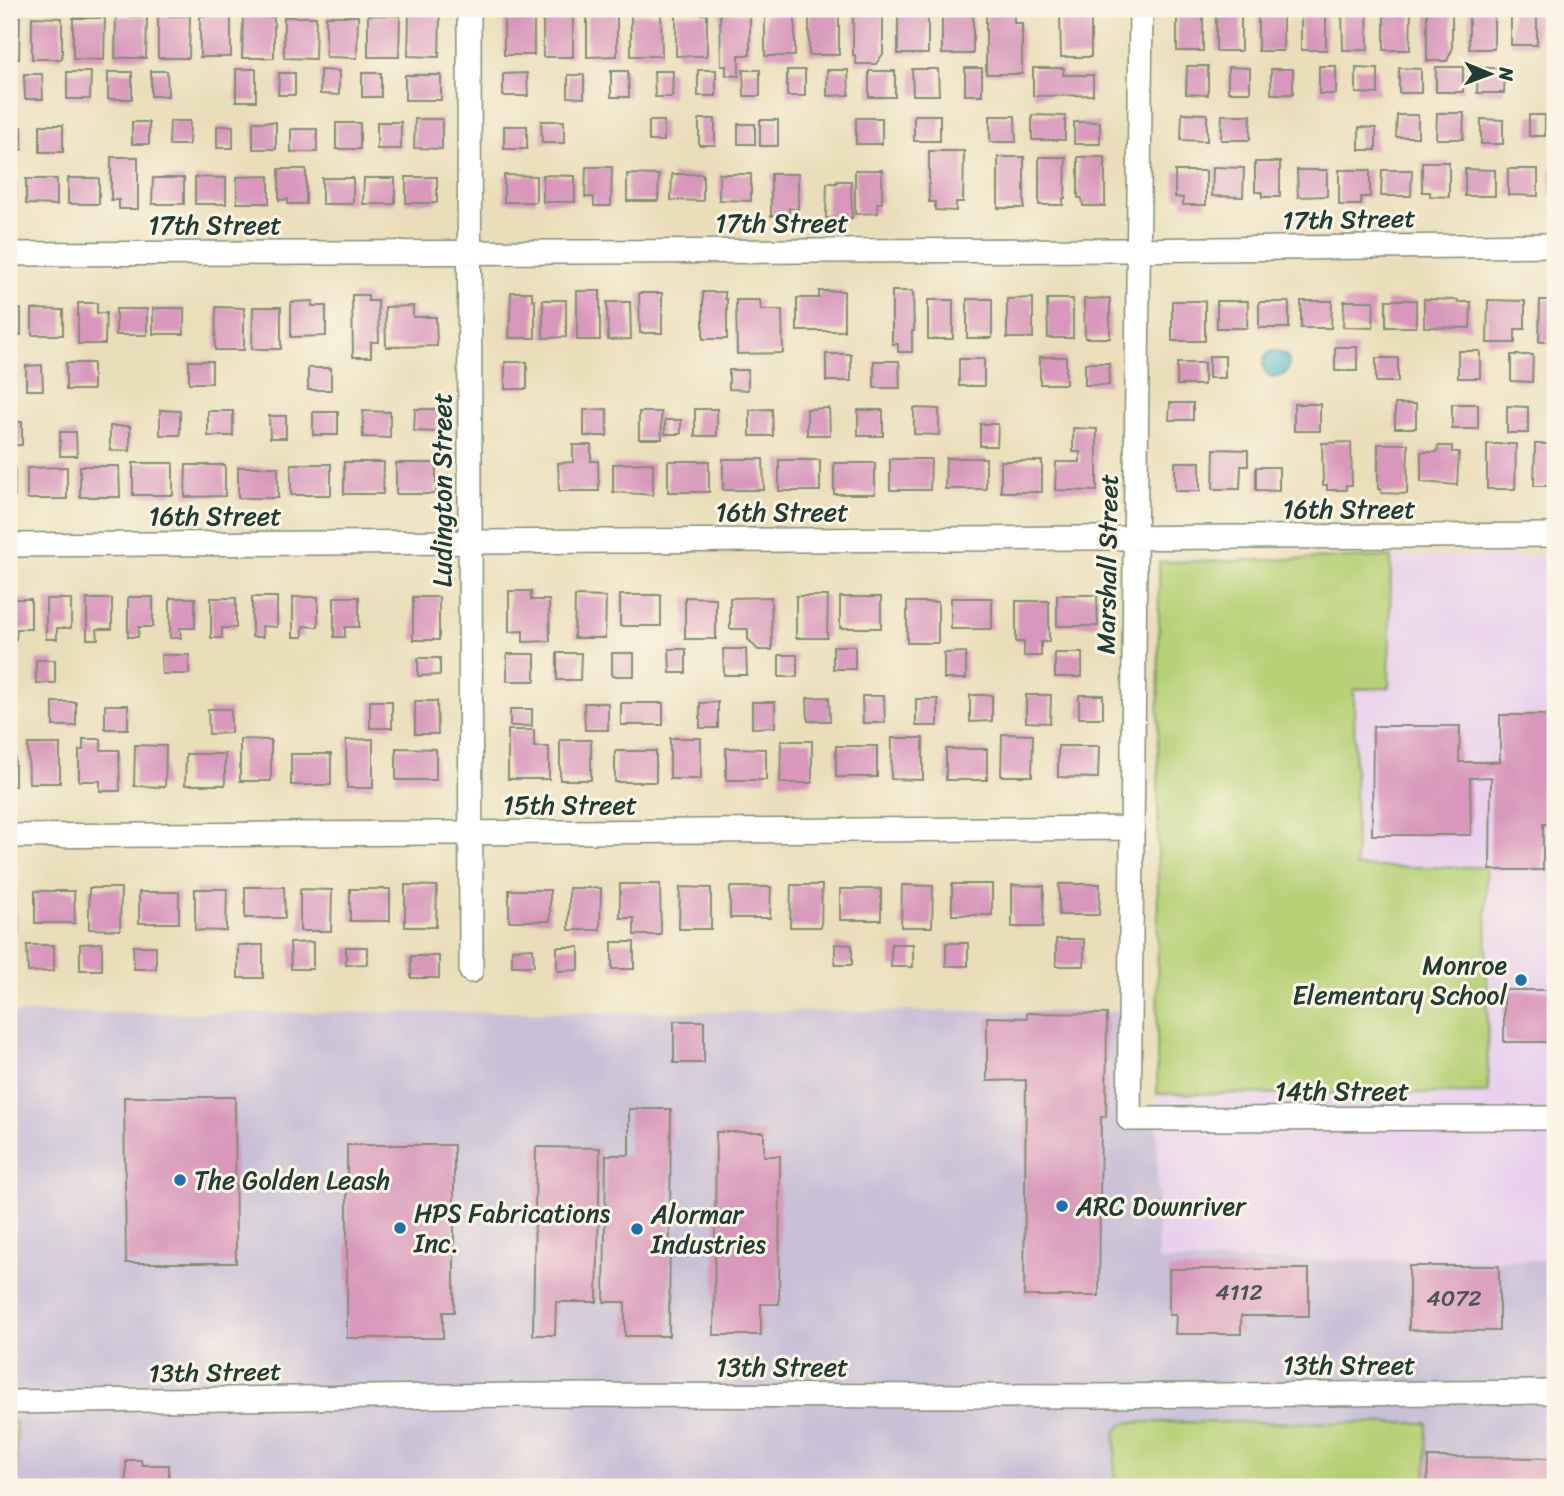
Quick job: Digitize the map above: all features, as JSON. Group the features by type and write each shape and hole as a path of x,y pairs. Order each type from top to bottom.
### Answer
{"street":[{"name":"Ludington Street","path":"469,9 471,971"},
{"name":"Marshall Street","path":"1129,1119 1141,9"},
{"name":"17th Street","path":"9,254 1555,245"},
{"name":"16th Street","path":"9,545 1555,536"},
{"name":"15th Street","path":"9,836 1133,828"},
{"name":"14th Street","path":"1129,1119 1555,1118"},
{"name":"13th Street","path":"9,1402 524,1395 1555,1392"}],"shaded area":[{"name":"Monroe Elementary School","path":"1555,556 1555,1260 1157,1261 1157,1094 1488,1092 1485,867 1356,868 1354,689 1389,688 1391,557"},
{"path":"1130,1011 1129,1119 1157,1119 1158,1261 1555,1260 1555,1487 9,1487 9,1013"}],"green space":[{"path":"1391,557 1389,688 1354,689 1356,867 1486,867 1488,1093 1157,1094 1159,562"},
{"path":"9,1422 16,1422 16,1487 9,1487"},
{"path":"1131,1422 1427,1423 1426,1487 1114,1487 1116,1432 1122,1425"}],"water":[{"path":"1276,351 1285,355 1289,364 1285,373 1276,377 1267,373 1263,364 1267,355"}],"building":[{"path":"986,9 1014,9 1014,23 1022,23 1022,74 986,74"},
{"path":"1411,9 1410,50 1384,50 1384,11"},
{"path":"1427,9 1452,9 1452,50 1447,61 1427,61"},
{"path":"1537,9 1537,45 1511,45 1511,10"},
{"path":"1367,10 1368,50 1343,50 1342,11"},
{"path":"1469,10 1494,10 1494,49 1469,49"},
{"path":"1258,11 1283,11 1283,51 1258,51"},
{"path":"1301,11 1326,11 1326,50 1301,50"},
{"path":"853,12 883,12 883,54 876,64 856,64 853,55"},
{"path":"898,12 928,12 928,54 898,54"},
{"path":"942,12 973,12 973,54 942,54"},
{"path":"1177,12 1203,12 1203,51 1177,51"},
{"path":"1216,12 1241,12 1241,51 1216,51"},
{"path":"504,13 534,13 534,55 504,55"},
{"path":"720,13 750,13 750,55 739,55 739,76 726,75 726,66 721,66"},
{"path":"809,13 839,13 839,55 809,55"},
{"path":"617,14 617,56 587,57 587,15"},
{"path":"631,14 661,14 662,56 631,56"},
{"path":"676,14 707,14 707,56 676,56"},
{"path":"765,14 795,14 795,56 765,56"},
{"path":"368,15 400,16 399,57 368,57"},
{"path":"409,15 440,15 439,57 408,56"},
{"path":"543,15 573,15 573,57 543,57"},
{"path":"1060,15 1091,15 1091,57 1061,57"},
{"path":"116,16 147,17 146,58 115,58"},
{"path":"158,16 190,16 189,58 158,58"},
{"path":"200,16 231,16 231,57 200,57"},
{"path":"243,16 274,17 274,58 242,58"},
{"path":"326,16 358,16 357,58 326,57"},
{"path":"9,17 20,17 19,59 9,59"},
{"path":"32,17 62,18 62,59 32,59"},
{"path":"284,17 316,17 315,59 284,58"},
{"path":"73,18 105,18 104,60 73,59"},
{"path":"1187,66 1208,66 1208,95 1186,94"},
{"path":"1319,66 1336,66 1336,94 1319,94"},
{"path":"1228,67 1250,68 1250,92 1228,92"},
{"path":"1436,67 1463,67 1463,92 1436,92"},
{"path":"965,68 982,68 982,95 965,95"},
{"path":"1033,68 1064,68 1063,75 1093,75 1093,95 1033,96"},
{"path":"1356,68 1378,69 1378,94 1356,93"},
{"path":"1399,68 1421,69 1421,93 1399,93"},
{"path":"1478,68 1505,68 1504,93 1477,93"},
{"path":"236,69 256,69 256,101 236,101"},
{"path":"912,69 938,69 939,95 913,95"},
{"path":"1271,69 1293,69 1293,94 1271,94"},
{"path":"320,70 339,71 339,95 320,94"},
{"path":"698,70 716,70 716,96 698,96"},
{"path":"743,70 760,70 760,96 744,96"},
{"path":"787,70 805,70 805,96 787,96"},
{"path":"827,70 848,70 849,95 827,96"},
{"path":"151,71 167,71 168,96 151,96"},
{"path":"611,71 628,71 629,97 611,97"},
{"path":"654,71 673,71 672,97 655,97"},
{"path":"869,71 895,71 895,97 869,97"},
{"path":"67,72 91,72 90,99 67,99"},
{"path":"108,72 132,72 132,99 108,99"},
{"path":"279,73 295,73 295,95 278,95"},
{"path":"362,73 381,73 381,97 362,97"},
{"path":"527,73 528,96 503,96 503,74"},
{"path":"24,74 42,74 43,99 25,99"},
{"path":"405,75 441,75 441,100 405,100"},
{"path":"568,75 584,75 584,98 568,97"},
{"path":"1182,113 1207,114 1207,141 1181,140"},
{"path":"1437,113 1464,113 1463,139 1436,139"},
{"path":"914,115 940,115 940,141 914,141"},
{"path":"1032,115 1065,116 1065,140 1032,140"},
{"path":"1222,115 1251,115 1250,140 1221,140"},
{"path":"1397,115 1418,115 1418,137 1396,137"},
{"path":"1529,115 1545,115 1545,136 1529,136"},
{"path":"990,116 1015,116 1016,142 990,142"},
{"path":"856,118 882,118 882,144 856,144"},
{"path":"415,119 442,119 442,149 414,148"},
{"path":"699,119 715,119 715,145 699,145"},
{"path":"1481,119 1503,120 1503,144 1481,144"},
{"path":"760,120 778,120 778,146 760,146"},
{"path":"170,121 190,121 189,145 169,145"},
{"path":"541,121 564,121 564,143 542,143"},
{"path":"649,121 664,121 664,141 649,141"},
{"path":"132,122 149,122 149,144 132,144"},
{"path":"253,122 276,122 276,149 253,149"},
{"path":"377,122 401,122 401,149 377,149"},
{"path":"1074,122 1100,122 1100,144 1074,144"},
{"path":"336,123 360,123 360,149 336,149"},
{"path":"738,124 755,124 755,144 738,144"},
{"path":"40,125 63,125 63,152 40,152"},
{"path":"217,126 233,126 233,148 217,148"},
{"path":"504,126 527,126 527,149 504,149"},
{"path":"9,127 22,127 22,150 9,150"},
{"path":"1359,127 1376,128 1376,150 1359,150"},
{"path":"291,129 317,129 317,152 291,152"},
{"path":"929,151 964,151 963,202 956,202 956,211 935,210 935,202 929,202"},
{"path":"111,157 138,157 138,209 119,209 119,200 111,200"},
{"path":"998,157 1024,157 1024,208 998,208"},
{"path":"1039,157 1066,157 1063,205 1039,205"},
{"path":"1078,157 1105,157 1105,206 1083,206 1082,198 1078,198"},
{"path":"1255,162 1280,162 1280,197 1262,197 1262,192 1255,192"},
{"path":"1422,162 1449,162 1449,197 1430,196 1430,192 1422,192"},
{"path":"586,167 612,167 611,206 594,206 594,197 585,197"},
{"path":"1213,167 1244,168 1243,197 1212,196"},
{"path":"279,169 306,169 306,204 288,204 288,199 279,200"},
{"path":"1465,169 1495,170 1495,196 1465,196"},
{"path":"1508,169 1538,169 1538,196 1508,195"},
{"path":"1550,169 1555,169 1555,195 1550,195"},
{"path":"855,170 882,170 882,203 877,203 878,213 855,214"},
{"path":"1297,170 1327,170 1327,196 1298,197"},
{"path":"1339,170 1370,170 1370,197 1361,197 1361,205 1339,205"},
{"path":"1382,170 1412,170 1411,196 1381,196"},
{"path":"1175,171 1206,171 1206,205 1183,205 1183,198 1175,197"},
{"path":"627,174 659,175 658,201 627,201"},
{"path":"672,174 703,174 703,201 671,200"},
{"path":"719,174 751,174 751,201 719,200"},
{"path":"771,174 798,174 798,209 789,208 789,216 771,216"},
{"path":"504,175 536,176 536,202 504,202"},
{"path":"543,175 575,176 575,202 543,202"},
{"path":"269,176 269,203 237,203 237,177"},
{"path":"195,177 226,178 226,204 195,204"},
{"path":"406,177 437,177 437,203 406,203"},
{"path":"68,178 99,178 99,204 68,204"},
{"path":"153,178 184,178 184,204 152,204"},
{"path":"322,178 353,178 353,204 322,204"},
{"path":"364,178 395,178 395,204 363,204"},
{"path":"9,179 16,179 16,205 9,205"},
{"path":"26,179 57,179 57,205 26,204"},
{"path":"851,181 852,218 826,218 827,183"},
{"path":"577,291 600,291 600,340 577,340"},
{"path":"819,291 844,291 844,331 797,331 797,298 819,298"},
{"path":"892,291 913,291 912,352 898,352 898,344 892,344"},
{"path":"511,292 532,292 532,300 535,300 535,338 509,338"},
{"path":"703,292 725,292 727,339 703,339"},
{"path":"639,293 662,293 662,333 640,333"},
{"path":"352,295 368,295 368,301 378,301 379,342 371,342 371,357 353,357"},
{"path":"1033,298 1033,338 1007,338 1007,299"},
{"path":"1110,298 1110,338 1085,338 1084,299"},
{"path":"967,299 992,299 992,338 967,338"},
{"path":"1047,299 1073,299 1073,338 1048,338"},
{"path":"1424,299 1471,302 1470,328 1424,327"},
{"path":"543,300 566,300 566,337 543,338"},
{"path":"736,300 760,300 761,310 782,310 783,353 737,354"},
{"path":"928,300 953,300 953,339 928,339"},
{"path":"1386,300 1416,300 1416,327 1386,327"},
{"path":"1488,300 1525,301 1525,329 1515,329 1515,343 1487,343"},
{"path":"1540,300 1555,300 1555,342 1539,342"},
{"path":"313,301 312,306 326,306 326,336 291,337 291,302"},
{"path":"1172,301 1205,301 1205,341 1172,341"},
{"path":"1217,301 1248,301 1247,328 1217,328"},
{"path":"1301,301 1332,301 1331,328 1301,328"},
{"path":"1344,301 1374,301 1373,328 1343,327"},
{"path":"607,302 630,302 631,339 608,340"},
{"path":"1259,302 1289,302 1289,328 1259,328"},
{"path":"78,303 97,303 97,313 106,313 105,344 78,344"},
{"path":"413,306 413,317 436,317 437,346 386,347 385,307"},
{"path":"216,307 244,308 244,350 215,350"},
{"path":"253,307 281,307 281,349 252,349"},
{"path":"153,308 184,308 184,334 153,334"},
{"path":"9,309 21,309 21,335 9,335"},
{"path":"32,309 63,310 63,335 32,335"},
{"path":"116,309 147,309 147,335 116,335"},
{"path":"1335,347 1357,347 1357,371 1335,371"},
{"path":"1458,351 1480,351 1480,378 1458,378"},
{"path":"826,354 851,354 851,381 826,381"},
{"path":"1511,355 1533,355 1532,382 1511,381"},
{"path":"1209,356 1225,356 1225,378 1209,378"},
{"path":"1040,357 1066,357 1066,384 1040,384"},
{"path":"1376,358 1398,358 1398,382 1376,382"},
{"path":"959,359 984,359 984,386 959,386"},
{"path":"189,361 212,361 212,383 189,383"},
{"path":"874,361 899,361 900,388 874,388"},
{"path":"505,362 527,362 527,389 505,389"},
{"path":"66,363 93,363 93,390 66,390"},
{"path":"1085,363 1109,363 1109,385 1085,385"},
{"path":"1177,363 1204,363 1204,385 1177,385"},
{"path":"42,365 43,390 26,390 26,366"},
{"path":"308,368 331,368 331,390 308,390"},
{"path":"729,370 748,370 748,390 729,389"},
{"path":"1170,403 1193,403 1193,420 1169,420"},
{"path":"1294,404 1320,404 1320,431 1294,431"},
{"path":"1395,404 1416,404 1416,428 1395,428"},
{"path":"1452,404 1478,404 1478,429 1452,429"},
{"path":"1507,406 1528,407 1528,433 1507,433"},
{"path":"829,408 830,435 807,435 807,409"},
{"path":"914,408 939,409 939,435 914,434"},
{"path":"415,409 439,409 438,432 414,431"},
{"path":"607,409 607,436 584,436 584,410"},
{"path":"695,409 717,409 717,436 695,436"},
{"path":"772,409 773,436 750,436 750,410"},
{"path":"160,410 180,411 180,435 160,435"},
{"path":"858,410 883,410 883,436 858,436"},
{"path":"208,411 233,411 233,436 208,436"},
{"path":"363,411 390,412 390,438 363,437"},
{"path":"313,412 338,412 338,435 313,435"},
{"path":"639,412 661,412 662,439 639,439"},
{"path":"269,416 286,416 286,438 270,438"},
{"path":"665,420 681,420 681,434 665,434"},
{"path":"9,422 22,422 22,445 9,445"},
{"path":"980,424 998,424 997,446 980,446"},
{"path":"110,426 130,426 130,451 110,450"},
{"path":"1073,428 1097,429 1097,491 1055,490 1056,462 1080,462 1080,452 1073,452"},
{"path":"60,432 76,432 77,456 60,456"},
{"path":"1351,442 1352,485 1346,485 1346,490 1327,490 1327,485 1323,485 1322,443"},
{"path":"1378,444 1408,444 1407,494 1381,493 1381,489 1378,489"},
{"path":"1487,444 1516,444 1515,489 1487,489"},
{"path":"1535,444 1555,444 1555,491 1550,491 1551,486 1534,486"},
{"path":"573,445 591,445 591,461 598,461 599,491 559,491 558,463 573,462"},
{"path":"1438,446 1452,446 1452,452 1459,452 1457,485 1421,482 1421,452 1437,452"},
{"path":"1214,449 1248,450 1248,466 1241,466 1240,489 1213,489"},
{"path":"946,458 986,458 986,489 945,489"},
{"path":"723,459 763,459 764,490 723,490"},
{"path":"890,459 931,459 930,490 890,490"},
{"path":"779,460 820,460 820,491 779,491"},
{"path":"668,461 709,461 709,492 668,492"},
{"path":"1001,461 1042,461 1042,492 1001,492"},
{"path":"344,462 384,462 383,494 344,494"},
{"path":"1175,462 1200,462 1200,491 1175,491"},
{"path":"133,463 173,463 173,495 133,495"},
{"path":"396,463 436,463 436,494 396,494"},
{"path":"653,463 653,495 613,492 613,464"},
{"path":"834,463 875,463 875,494 834,494"},
{"path":"291,464 331,464 331,495 291,495"},
{"path":"186,465 225,465 225,496 185,497"},
{"path":"9,466 15,466 15,497 9,497"},
{"path":"80,466 119,466 120,497 80,497"},
{"path":"67,467 67,499 27,499 27,468"},
{"path":"238,467 278,467 278,498 238,498"},
{"path":"1256,467 1279,467 1279,491 1256,490"},
{"path":"509,591 531,591 531,600 549,600 550,641 523,642 523,631 509,632"},
{"path":"620,595 661,595 661,626 620,626"},
{"path":"1057,595 1097,595 1098,626 1057,626"},
{"path":"575,596 606,597 605,638 574,638"},
{"path":"796,596 828,596 827,638 796,638"},
{"path":"128,597 153,597 153,627 139,627 138,637 128,637"},
{"path":"252,597 277,597 277,627 262,626 263,637 252,637"},
{"path":"293,597 318,597 318,627 303,626 303,637 293,637"},
{"path":"334,597 359,597 359,627 345,627 345,637 334,637"},
{"path":"413,597 439,597 439,640 413,640"},
{"path":"685,597 716,598 716,639 685,639"},
{"path":"771,597 772,650 758,650 748,639 748,629 730,629 730,598"},
{"path":"840,597 881,597 881,628 840,628"},
{"path":"170,598 195,598 195,628 180,628 181,638 170,638"},
{"path":"211,598 236,598 236,628 222,628 222,638 211,638"},
{"path":"951,598 992,598 992,629 951,629"},
{"path":"9,599 31,599 31,629 17,629 16,639 9,639"},
{"path":"46,599 71,599 71,628 57,628 57,639 46,639"},
{"path":"87,599 112,599 112,629 97,629 98,639 87,639"},
{"path":"1016,601 1049,601 1049,642 1041,642 1041,656 1024,656 1024,642 1016,642"},
{"path":"907,602 938,602 938,643 907,643"},
{"path":"833,646 855,646 855,669 833,669"},
{"path":"669,649 686,649 686,673 670,673"},
{"path":"723,649 746,649 747,675 724,675"},
{"path":"966,652 966,679 944,679 944,653"},
{"path":"557,653 581,653 580,680 557,680"},
{"path":"612,653 634,653 634,676 612,676"},
{"path":"1055,653 1082,653 1082,677 1055,677"},
{"path":"507,654 535,654 535,681 507,681"},
{"path":"161,655 189,655 189,674 162,674"},
{"path":"779,655 797,655 797,677 779,677"},
{"path":"418,658 440,658 440,675 418,676"},
{"path":"36,660 55,660 55,683 36,683"},
{"path":"9,661 13,661 13,683 9,683"},
{"path":"970,695 992,695 992,721 970,722"},
{"path":"1026,695 1051,695 1050,723 1026,722"},
{"path":"1079,695 1103,695 1103,718 1079,718"},
{"path":"862,696 884,696 885,723 863,723"},
{"path":"829,697 830,721 808,721 807,698"},
{"path":"916,699 938,699 938,726 916,726"},
{"path":"370,701 392,701 392,728 370,728"},
{"path":"415,701 437,701 438,734 415,734"},
{"path":"53,702 76,702 76,726 53,726"},
{"path":"718,702 718,728 700,728 700,703"},
{"path":"752,702 775,702 775,727 752,728"},
{"path":"584,703 608,703 608,730 585,730"},
{"path":"621,703 663,703 663,725 621,725"},
{"path":"105,705 128,705 128,729 105,729"},
{"path":"208,709 231,709 231,733 209,734"},
{"path":"510,709 532,709 532,726 510,726"},
{"path":"1500,715 1555,715 1555,824 1543,824 1543,870 1490,870 1491,777 1470,778 1471,835 1372,835 1373,726 1460,726 1459,762 1500,762"},
{"path":"508,730 534,730 534,747 549,747 549,779 508,779"},
{"path":"1002,734 1033,735 1032,776 1001,776"},
{"path":"670,738 701,738 701,779 670,779"},
{"path":"892,738 923,738 923,780 891,779"},
{"path":"83,739 101,739 101,750 119,750 120,791 100,791 100,781 79,781 79,750 83,750"},
{"path":"240,739 271,740 271,781 240,781"},
{"path":"373,739 373,788 347,788 346,740"},
{"path":"560,740 591,740 591,780 560,780"},
{"path":"781,741 812,741 812,783 780,783"},
{"path":"28,744 60,744 60,783 29,783"},
{"path":"135,745 166,746 165,787 134,786"},
{"path":"836,746 877,746 877,777 836,777"},
{"path":"1058,746 1099,746 1098,778 1058,777"},
{"path":"396,748 436,749 436,780 396,780"},
{"path":"726,748 766,749 766,780 726,780"},
{"path":"946,749 987,749 987,780 946,780"},
{"path":"615,751 656,751 656,782 615,782"},
{"path":"186,754 225,754 225,785 185,785"},
{"path":"291,754 331,754 331,785 291,785"},
{"path":"9,755 15,755 15,786 9,786"},
{"path":"620,884 660,884 661,935 634,935 634,918 620,918"},
{"path":"952,884 992,884 992,915 952,915"},
{"path":"1059,884 1100,884 1099,915 1059,915"},
{"path":"405,885 437,886 436,927 405,927"},
{"path":"791,885 822,885 821,927 790,927"},
{"path":"902,885 933,886 932,927 901,927"},
{"path":"1012,885 1044,886 1043,927 1012,927"},
{"path":"245,887 284,887 285,918 245,918"},
{"path":"680,887 711,888 711,929 679,929"},
{"path":"730,887 771,887 770,918 730,918"},
{"path":"89,888 121,888 120,930 89,929"},
{"path":"569,888 601,888 600,930 569,930"},
{"path":"195,889 227,889 226,931 195,930"},
{"path":"300,889 332,890 331,931 300,931"},
{"path":"350,889 390,889 390,921 350,921"},
{"path":"840,889 881,889 881,920 840,920"},
{"path":"509,890 550,890 550,921 509,921"},
{"path":"9,891 16,891 16,933 9,933"},
{"path":"35,891 74,891 75,923 35,923"},
{"path":"139,892 179,892 179,923 139,923"},
{"path":"1056,939 1084,939 1084,966 1056,966"},
{"path":"313,942 313,969 291,969 290,943"},
{"path":"612,942 634,942 634,969 612,969"},
{"path":"102,943 102,970 80,970 80,944"},
{"path":"946,943 968,943 968,966 946,966"},
{"path":"835,944 852,945 852,965 835,965"},
{"path":"891,944 913,944 913,967 891,967"},
{"path":"27,945 54,945 54,971 28,972"},
{"path":"238,945 263,945 263,978 238,978"},
{"path":"133,946 156,946 156,969 134,969"},
{"path":"346,947 367,947 367,964 346,965"},
{"path":"557,947 579,947 579,970 557,971"},
{"path":"533,948 534,966 512,966 512,949"},
{"path":"411,956 439,956 439,978 411,978"},
{"path":"1504,990 1555,990 1555,1042 1504,1042"},
{"name":"ARC Downriver","path":"1027,1013 1107,1014 1106,1117 1101,1117 1099,1296 1024,1296 1026,1080 987,1081 987,1017 1027,1018"},
{"path":"674,1021 704,1021 704,1063 674,1063"},
{"path":"9,1039 14,1039 13,1209 9,1209"},
{"name":"The Golden Leash","path":"124,1097 235,1097 236,1263 126,1263"},
{"name":"Alormar Industries","path":"629,1109 671,1109 669,1336 625,1336 625,1302 604,1302 606,1155 629,1155"},
{"path":"716,1132 764,1132 764,1156 780,1156 779,1304 761,1304 761,1335 714,1335"},
{"name":"HPS Fabrications Inc.","path":"347,1145 454,1145 454,1312 443,1312 443,1338 347,1338"},
{"path":"536,1147 600,1148 597,1302 556,1302 555,1335 533,1335"},
{"path":"1409,1266 1499,1266 1499,1331 1409,1330"},
{"path":"1169,1269 1309,1269 1309,1316 1241,1316 1241,1334 1175,1334 1176,1315 1169,1315"},
{"path":"1428,1457 1555,1458 1555,1487 1427,1487"},
{"path":"126,1460 141,1460 142,1465 169,1465 169,1487 126,1487"}],"place":[{"name":"Monroe Elementary School","path":"1521,980"},
{"name":"The Golden Leash","path":"180,1180"},
{"name":"ARC Downriver","path":"1062,1206"},
{"name":"HPS Fabrications Inc.","path":"400,1228"},
{"name":"Alormar Industries","path":"637,1229"}]}
